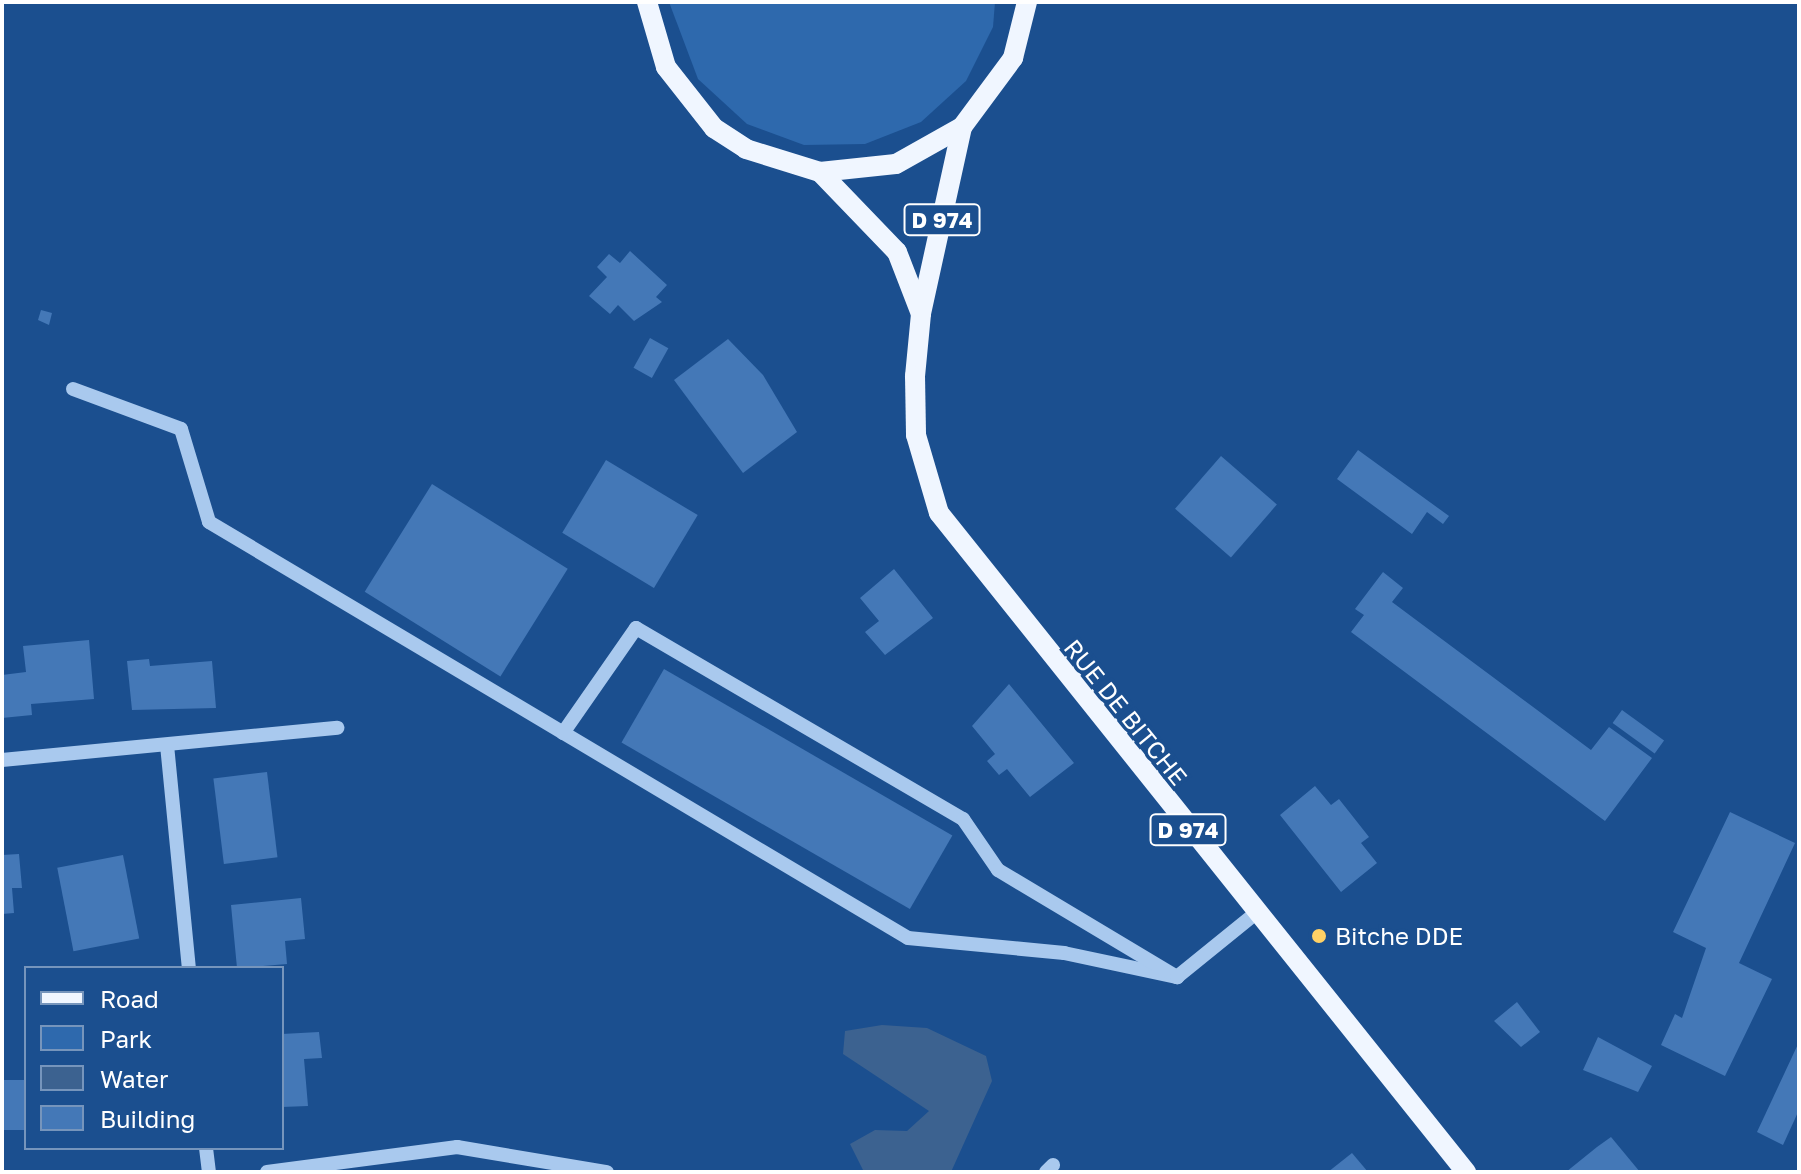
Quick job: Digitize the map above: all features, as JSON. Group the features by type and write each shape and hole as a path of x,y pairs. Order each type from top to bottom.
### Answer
{"main road":[{"path":"647,2 666,67 714,128 758,154 820,172 896,164 962,127 1013,58 1027,2"},
{"name":"RUE DE BITCHE","path":"962,127 921,314 916,435 939,513 1466,1172"},
{"name":"RUE DE BITCHE","path":"820,172 897,252 921,314"}],"street":[{"path":"73,389 181,429 209,522 908,938 1064,953 1177,977"},
{"path":"563,733 636,628 963,819 998,870 1177,977"},
{"path":"2,760 337,728"},
{"path":"167,745 189,966"},
{"path":"1177,977 1256,913"},
{"path":"267,1172 457,1147 607,1172"},
{"path":"206,1150 209,1172"}],"green space":[{"path":"669,2 995,2 993,27 966,81 921,122 865,144 804,145 747,124 698,79"}],"water":[{"path":"882,1025 927,1028 986,1056 992,1081 951,1172 864,1172 850,1144 875,1130 907,1131 929,1111 843,1054 845,1031"}],"building":[{"path":"630,251 667,285 656,297 662,302 634,321 618,305 610,314 589,296 607,277 597,267 609,254 620,263"},
{"path":"41,310 52,313 49,325 38,320"},
{"path":"650,338 668,348 652,378 634,368"},
{"path":"728,339 763,375 797,432 743,473 674,380"},
{"path":"1358,450 1449,516 1443,524 1427,512 1412,534 1337,479"},
{"path":"1221,456 1277,505 1231,557 1175,509"},
{"path":"606,460 698,515 654,588 562,533"},
{"path":"432,484 568,569 500,676 365,592"},
{"path":"894,569 933,618 885,655 865,632 879,621 860,598"},
{"path":"1383,572 1403,588 1392,602 1591,750 1609,727 1652,758 1605,821 1351,632 1364,615 1355,609"},
{"path":"89,640 94,699 31,704 32,715 2,718 2,675 26,672 23,646"},
{"path":"149,659 150,666 212,661 216,708 132,710 127,661"},
{"path":"664,669 952,836 910,909 622,743"},
{"path":"1009,684 1074,763 1030,797 1007,769 999,775 987,761 995,754 972,726"},
{"path":"1622,710 1664,741 1655,754 1613,723"},
{"path":"267,772 277,857 224,864 213,779"},
{"path":"1315,786 1331,805 1339,799 1369,837 1361,843 1377,863 1341,892 1280,815"},
{"path":"1730,812 1795,843 1739,963 1772,979 1725,1076 1661,1045 1675,1014 1682,1018 1706,948 1673,932"},
{"path":"19,854 22,888 12,888 14,913 2,914 2,855"},
{"path":"123,855 139,938 73,951 57,868"},
{"path":"301,898 305,939 285,941 287,964 237,966 231,905"},
{"path":"1517,1002 1540,1032 1521,1047 1494,1021"},
{"path":"319,1032 322,1058 304,1059 308,1106 284,1107 284,1034"},
{"path":"1598,1037 1652,1066 1638,1092 1583,1070"},
{"path":"1799,1042 1799,1110 1783,1145 1757,1132"},
{"path":"2,1080 24,1080 24,1130 2,1130"},
{"path":"1611,1137 1640,1172 1566,1172 1597,1147"},
{"path":"1352,1153 1368,1172 1328,1172"}],"place":[{"name":"Bitche DDE","path":"1319,936"}]}
